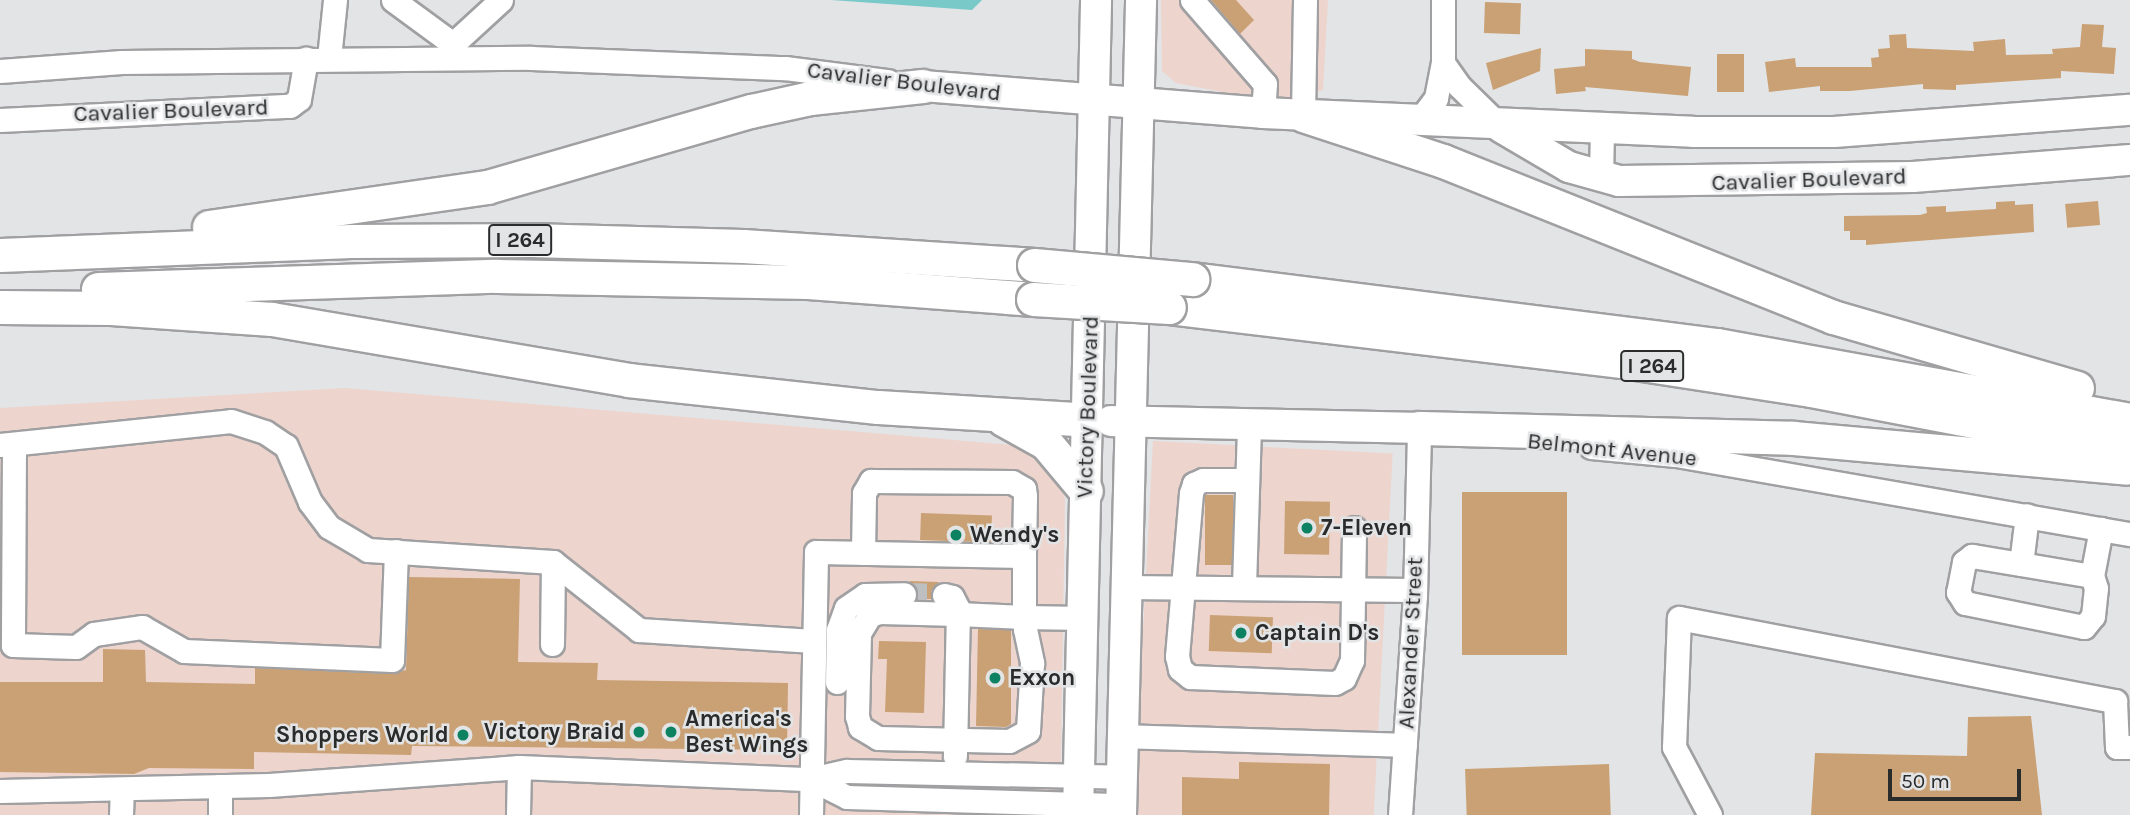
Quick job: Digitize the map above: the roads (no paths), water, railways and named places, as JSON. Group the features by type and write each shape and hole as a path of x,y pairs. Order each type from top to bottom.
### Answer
{"highway":[{"path":"3,255 420,200 487,187 798,100 922,86"},
{"path":"1303,115 1443,161 1833,317 1958,356 2130,401"},
{"name":"I 264","path":"3,255 351,241 531,240 743,246 1034,265 1192,279 1717,345 2130,420"},
{"name":"I 264","path":"0,296 202,283 497,276 808,282 1169,307 1622,361 1811,390 2130,452"},
{"path":"0,307 110,308 272,319 628,380 865,406 1088,420"},
{"path":"995,415 1046,443 1086,491"},
{"path":"1419,428 1793,438 2130,469"}],"main road":[{"name":"Victory Boulevard","path":"1078,798 1096,102 1096,0"},
{"name":"Victory Boulevard","path":"1122,799 1141,0"},
{"name":"Cavalier Boulevard","path":"922,86 1140,105 1501,127 1602,130 1834,132 2130,110"},
{"name":"Cavalier Boulevard","path":"1501,127 1534,150 1601,177 1685,183 1913,177 2130,160"},
{"name":"Belmont Avenue","path":"1088,420 1419,428"}],"street":[{"path":"318,58 335,0"},
{"path":"393,0 454,51 501,0"},
{"path":"1192,0 1265,84 1264,113"},
{"path":"1303,115 1305,0"},
{"path":"1418,122 1436,98 1443,63 1443,0"},
{"name":"Cavalier Boulevard","path":"0,71 122,62 318,58 454,51 785,68 922,86"},
{"name":"Cavalier Boulevard","path":"0,120 290,106 299,99 318,58"},
{"path":"1443,63 1458,86 1501,127"},
{"path":"1601,177 1602,130"},
{"path":"396,551 392,660 184,652 142,627 94,634 76,648 13,645 7,445 231,421 265,432 286,446 310,502 328,527 368,550 396,551 553,562 639,630 814,641"},
{"path":"1244,586 1249,424"},
{"name":"Belmont Avenue","path":"1419,428 1676,455 2130,534"},
{"name":"Alexander Street","path":"1400,815 1415,590 1419,428"},
{"path":"1247,480 1194,484 1181,586 1177,656 1180,669 1189,677 1335,683 1350,671 1353,660 1354,528"},
{"path":"863,553 864,493 871,481 1012,482 1024,489 1024,617 1032,663 1028,731 1009,741 867,735 857,716 847,682 838,630 846,608 865,595 904,594"},
{"path":"950,481 880,493 877,533 889,548 972,550 985,555"},
{"path":"2021,564 2027,515"},
{"path":"2092,576 1967,558 1960,599 2084,627 2092,616 2096,588 2092,576 2101,529"},
{"path":"811,815 816,552 1024,556"},
{"path":"552,644 553,562"},
{"path":"1126,587 1244,586 1415,590"},
{"path":"944,595 957,602 958,614 954,773"},
{"path":"847,682 859,633 870,615 958,614 1083,618"},
{"path":"1710,815 1674,747 1679,618 2115,701 2117,747 2130,747"},
{"path":"813,682 847,682"},
{"path":"1123,736 1405,745"},
{"path":"0,791 220,786 519,767 811,779 847,771 954,773 1078,798"},
{"path":"518,815 519,767"},
{"path":"811,779 847,797 958,808 1078,798 1122,799"},
{"path":"220,786 220,815"},
{"path":"121,790 121,815"}],"water":[{"path":"831,0 982,0 972,10"}],"tunnel":[{"path":"904,594 944,595"}],"place":[{"name":"7-Eleven","path":"1307,528"},
{"name":"Wendy's","path":"956,535"},
{"name":"Captain D's","path":"1241,633"},
{"name":"Exxon","path":"995,678"},
{"name":"Victory Braid","path":"639,732"},
{"name":"America's Best Wings","path":"671,732"},
{"name":"Shoppers World","path":"463,735"}]}
